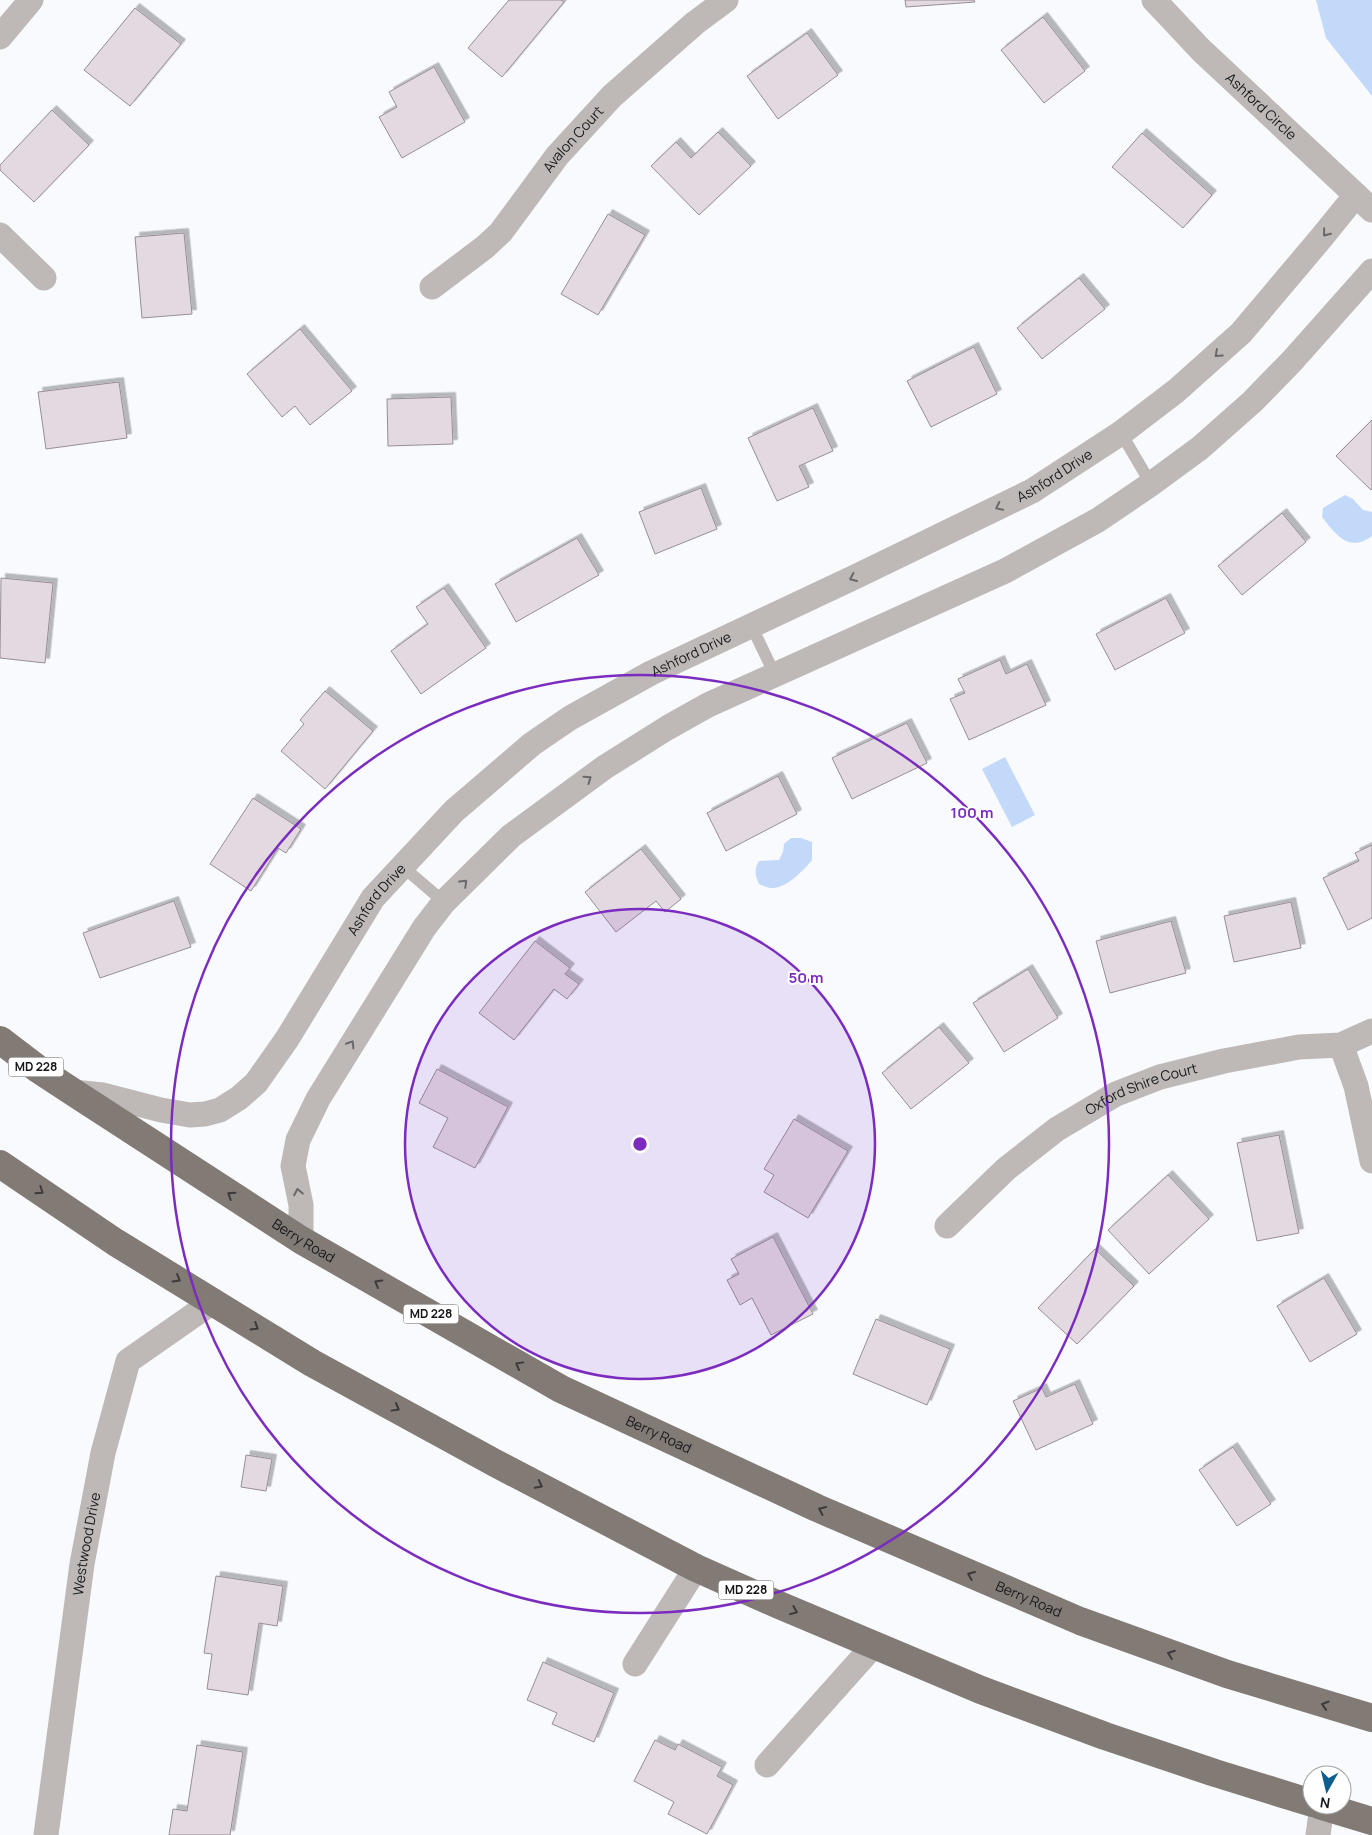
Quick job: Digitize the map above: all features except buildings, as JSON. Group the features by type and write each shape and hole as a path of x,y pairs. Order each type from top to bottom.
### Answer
{"highway":[{"name":"Berry Road","path":"0,1040 38,1069 301,1240 561,1389 817,1508 1080,1621 1227,1674 1372,1718"},
{"name":"MD 228","path":"0,1164 115,1242 214,1301 312,1363 496,1463 696,1568 981,1690 1105,1736 1302,1800"},
{"name":"MD 228","path":"1352,1815 1372,1821"}],"street":[{"path":"0,37 30,0"},
{"name":"Avalon Court","path":"432,287 485,247 500,232 557,156 612,96 695,23 726,0"},
{"name":"Ashford Circle","path":"1154,0 1201,50 1364,202"},
{"name":"Ashford Drive","path":"73,1092 103,1095 190,1115 220,1110 239,1098 256,1084 287,1040 373,898 454,812 532,744 603,698 650,673 1032,491 1121,433 1176,391 1241,333 1322,237 1364,202"},
{"path":"0,235 44,278"},
{"path":"301,1240 301,1205 293,1166 298,1140 318,1099 424,928 444,902 511,836 605,768 667,728 708,705 1005,571 1098,520 1152,484 1200,448 1252,402 1292,361 1372,272"},
{"name":"Oxford Shire Court","path":"947,1226 1006,1169 1050,1135 1116,1094 1160,1077 1224,1061 1299,1047 1341,1046 1372,1031"},
{"path":"1341,1046 1356,1086 1372,1161"},
{"name":"Westwood Drive","path":"46,1835 82,1564 103,1453 128,1361 214,1301"},
{"path":"635,1664 696,1568"},
{"path":"767,1765 874,1645"},
{"path":"1318,1815 1318,1835"}],"lane":[{"path":"1121,433 1152,484"},
{"path":"751,625 775,675"},
{"path":"402,866 444,902"}],"water":[{"path":"1316,0 1372,0 1372,96 1326,38"},
{"path":"1345,495 1353,499 1363,510 1372,512 1372,536 1364,541 1356,543 1344,540 1332,530 1322,517 1323,508"},
{"path":"1005,757 1035,815 1012,827 982,769"},
{"path":"791,838 801,838 812,842 812,860 799,874 782,886 770,888 759,884 756,867 759,861 779,860 784,844"}]}
